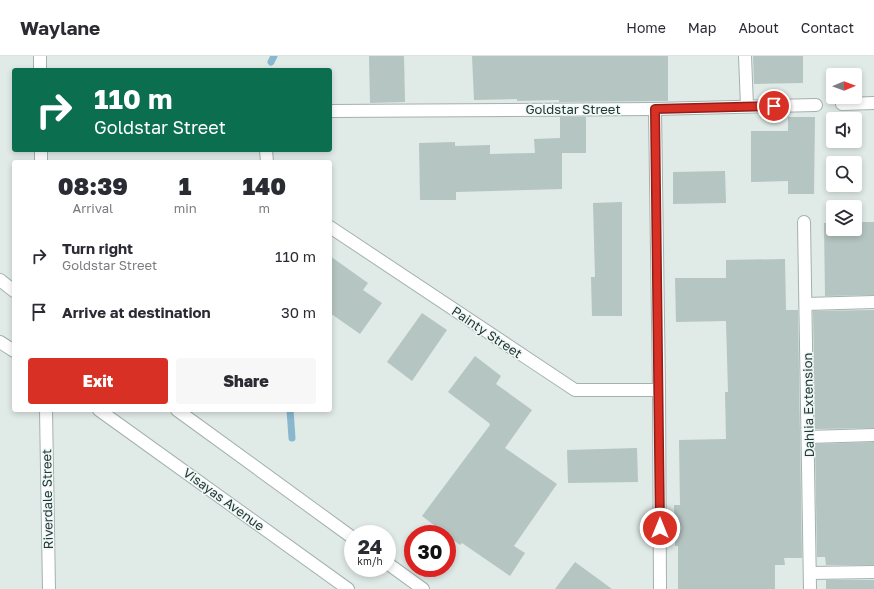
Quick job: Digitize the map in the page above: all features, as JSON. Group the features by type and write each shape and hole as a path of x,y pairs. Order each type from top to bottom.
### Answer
{"street":[{"path":"40,56 40,68"},
{"path":"745,56 747,106"},
{"path":"862,104 874,104"},
{"name":"Goldstar Street","path":"332,112 655,109 816,105"},
{"path":"655,109 660,589"},
{"name":"Dahlia Extension","path":"804,222 810,589"},
{"name":"Painty Street","path":"332,228 576,390 659,390"},
{"path":"0,280 12,289"},
{"path":"806,304 874,302"},
{"path":"0,342 12,350"},
{"name":"Riverdale Street","path":"46,412 49,589"},
{"name":"Visayas Avenue","path":"102,412 348,589"},
{"path":"180,412 344,531"},
{"path":"808,437 874,435"},
{"path":"396,570 423,589"},
{"path":"810,573 874,572"}],"building":[{"path":"369,56 404,56 405,102 370,103"},
{"path":"472,56 668,56 668,101 559,102 559,100 517,101 517,99 474,100"},
{"path":"753,56 803,56 803,83 754,84"},
{"path":"560,117 586,117 586,153 562,153 562,189 456,192 456,200 420,200 419,143 455,142 455,146 490,145 490,154 535,153 534,139 560,138"},
{"path":"788,117 815,117 814,194 788,194 788,181 751,182 751,131 788,131"},
{"path":"725,171 726,203 673,204 673,172"},
{"path":"622,202 622,316 592,316 591,277 595,277 593,203"},
{"path":"862,222 874,222 874,295 825,296 824,223 826,223 826,236 862,236"},
{"path":"332,257 368,283 363,290 382,303 360,334 332,314"},
{"path":"785,259 786,310 798,310 802,558 784,558 785,565 775,565 775,589 678,589 678,546 675,546 674,505 680,505 679,440 726,439 725,392 728,392 726,321 676,322 675,278 726,278 726,260"},
{"path":"874,310 874,428 815,429 813,311"},
{"path":"422,313 447,330 412,381 387,362"},
{"path":"475,356 501,376 496,384 532,410 505,448 557,484 514,546 525,553 510,576 462,543 460,545 456,542 456,525 434,525 422,516 490,425 448,392"},
{"path":"874,442 874,565 826,565 825,557 817,557 815,444"},
{"path":"637,448 638,482 568,483 567,450"},
{"path":"575,562 612,589 555,589"},
{"path":"826,580 874,580 874,589 826,589"}],"waterway":[{"path":"271,62 274,56"},
{"path":"290,412 292,438"}],"route":[{"path":"660,528 655,109 774,106"}]}
